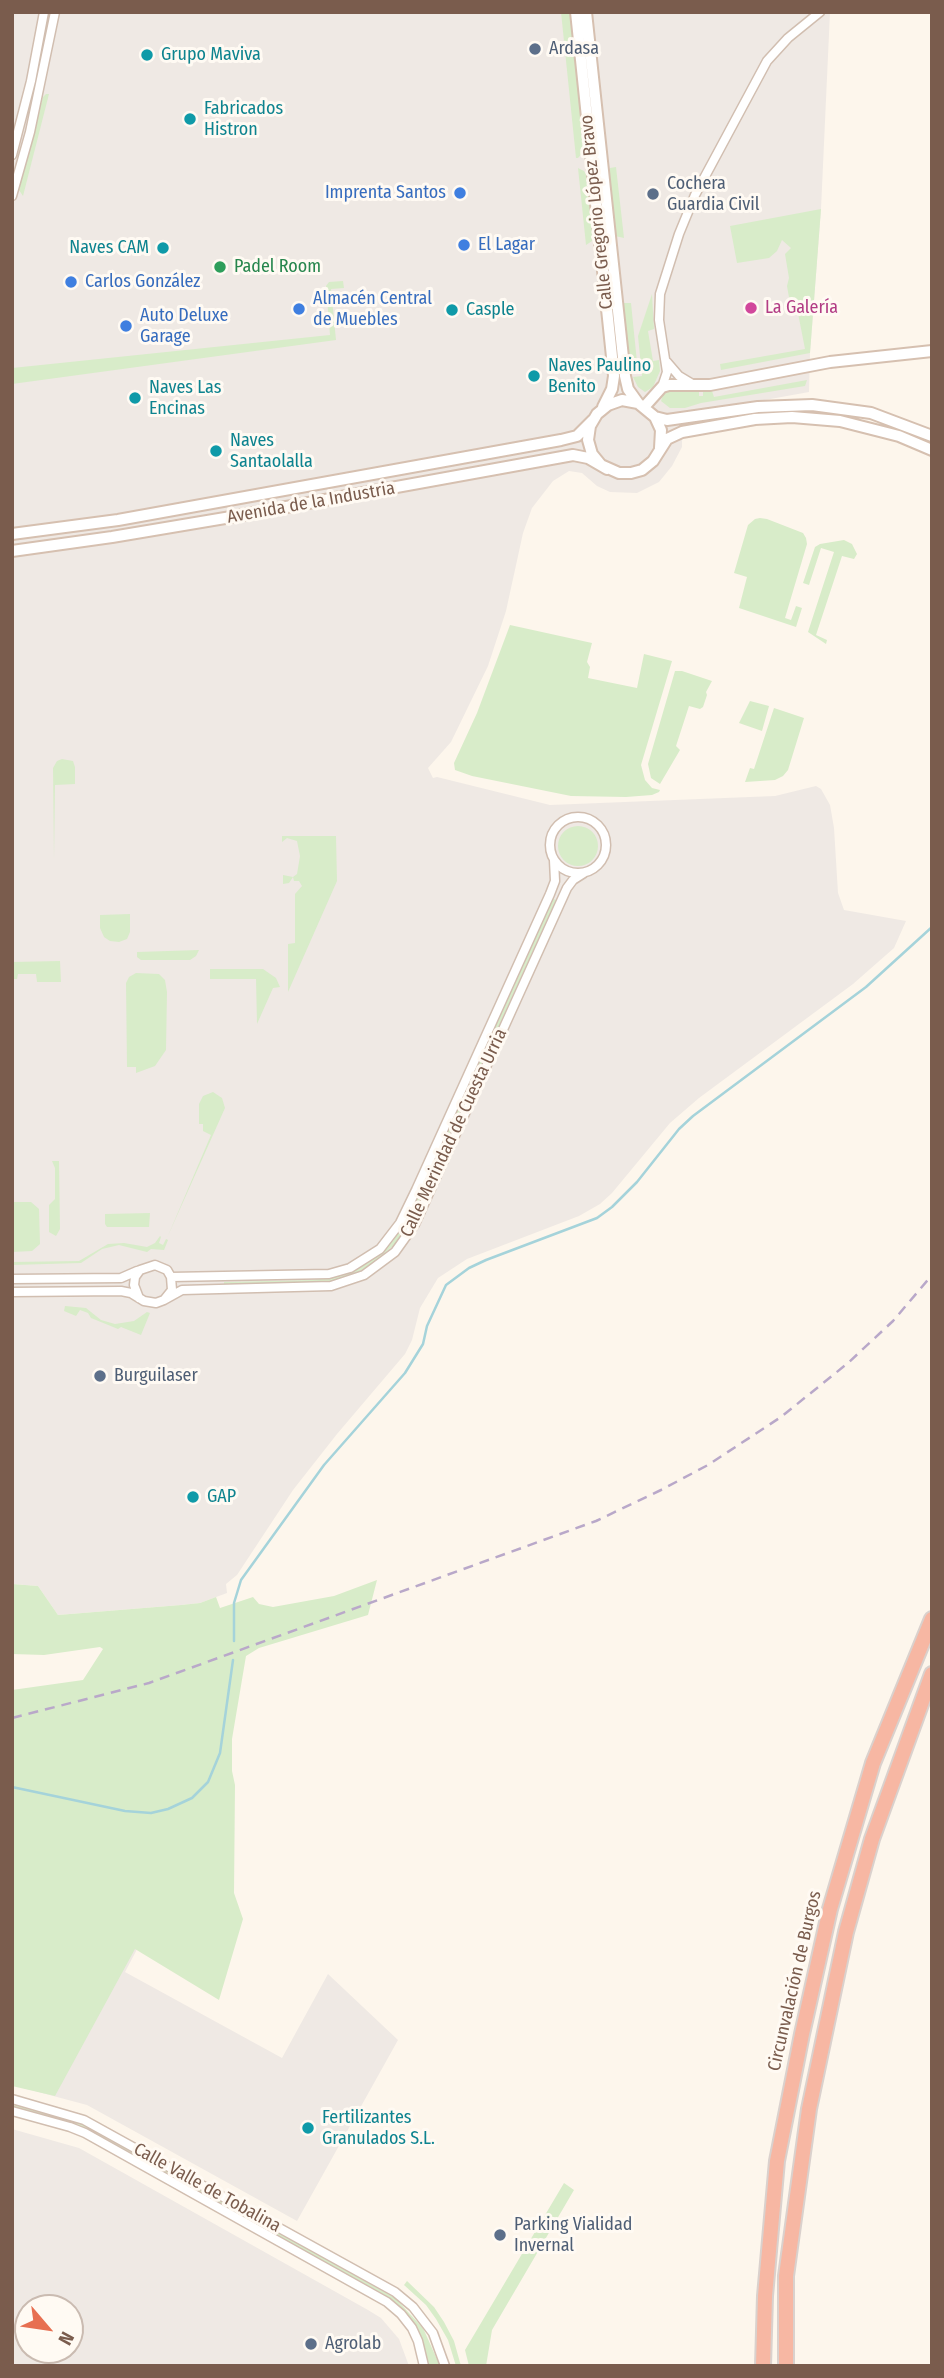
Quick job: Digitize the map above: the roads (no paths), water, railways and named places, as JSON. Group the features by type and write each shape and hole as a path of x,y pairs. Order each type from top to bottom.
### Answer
{"highway":[{"name":"Circunvalación de Burgos","path":"763,2366 766,2283 778,2161 802,2034 830,1909 873,1763 932,1619"},
{"path":"786,2366 788,2264 809,2109 841,1956 872,1839 932,1675"}],"main road":[{"name":"Calle Gregorio López Bravo","path":"576,12 614,376 612,388 602,409"},
{"name":"Calle Gregorio López Bravo","path":"586,12 625,376 628,389 642,404"},
{"path":"642,404 662,387 674,384 710,385 859,358 932,351"},
{"path":"660,448 661,430 655,416 642,404 621,400 602,409 593,420 588,433 596,460 619,474 642,470 653,461 667,439 692,430 755,419 792,417 841,421 874,428 932,450"},
{"path":"655,416 667,420 758,407 812,405 871,413 932,436"},
{"name":"Avenida de la Industria","path":"12,534 118,520 561,440 577,436 593,420"},
{"name":"Avenida de la Industria","path":"12,551 231,517 573,455 588,458 607,469"}],"street":[{"path":"12,155 31,81 44,12"},
{"path":"12,196 33,121 55,12"},
{"path":"662,387 667,372 659,320 660,294 695,195 767,61 788,38 820,12"},
{"path":"666,361 679,376 694,385"},
{"path":"573,817 590,819 603,831 606,848 599,864 584,873 569,872 560,868 554,860 551,837 559,824 573,817"},
{"name":"Calle Merindad de Cuesta Urria","path":"171,1277 329,1274 350,1268 380,1249 400,1223 416,1190 544,906 555,881 554,860"},
{"name":"Calle Merindad de Cuesta Urria","path":"164,1300 183,1290 331,1286 364,1275 395,1252 415,1224 567,888 584,873"},
{"path":"12,1279 121,1278 150,1265 167,1270 171,1277 172,1290 164,1300 150,1303 121,1291 12,1292"},
{"path":"139,1298 134,1285 140,1270"},
{"name":"Calle Valle de Tobalina","path":"12,2099 84,2120 395,2292 413,2307 433,2333 445,2366"},
{"name":"Calle Valle de Tobalina","path":"12,2111 85,2133 387,2302 401,2314 411,2328 418,2341 424,2366"}],"waterway":[{"path":"234,1641 234,1603 241,1580 324,1465 405,1373 423,1344 427,1326 446,1285 469,1268 486,1260 597,1218 612,1207 693,1116 866,987 932,927"},
{"path":"12,1787 125,1811 151,1813 192,1798 208,1782 220,1753 233,1660"}],"railway":[{"path":"12,1718 149,1683 596,1521 661,1490 708,1465 781,1417 848,1363 893,1321 932,1275"}],"place":[{"name":"Ardasa","path":"535,49"},
{"name":"Grupo Maviva","path":"147,55"},
{"name":"Fabricados Histron","path":"190,119"},
{"name":"Imprenta Santos","path":"460,193"},
{"name":"Cochera Guardia Civil","path":"653,194"},
{"name":"El Lagar","path":"464,245"},
{"name":"Naves CAM","path":"163,248"},
{"name":"Padel Room","path":"220,267"},
{"name":"Carlos González","path":"71,282"},
{"name":"La Galería","path":"751,308"},
{"name":"Almacén Central de Muebles","path":"299,309"},
{"name":"Casple","path":"452,310"},
{"name":"Auto Deluxe Garage","path":"126,326"},
{"name":"Naves Paulino Benito","path":"534,376"},
{"name":"Naves Las Encinas","path":"135,398"},
{"name":"Naves Santaolalla","path":"216,451"},
{"name":"Burguilaser","path":"100,1376"},
{"name":"GAP","path":"193,1497"},
{"name":"Fertilizantes Granulados S.L.","path":"308,2128"},
{"name":"Parking Vialidad Invernal","path":"500,2235"},
{"name":"Agrolab","path":"311,2344"}]}
